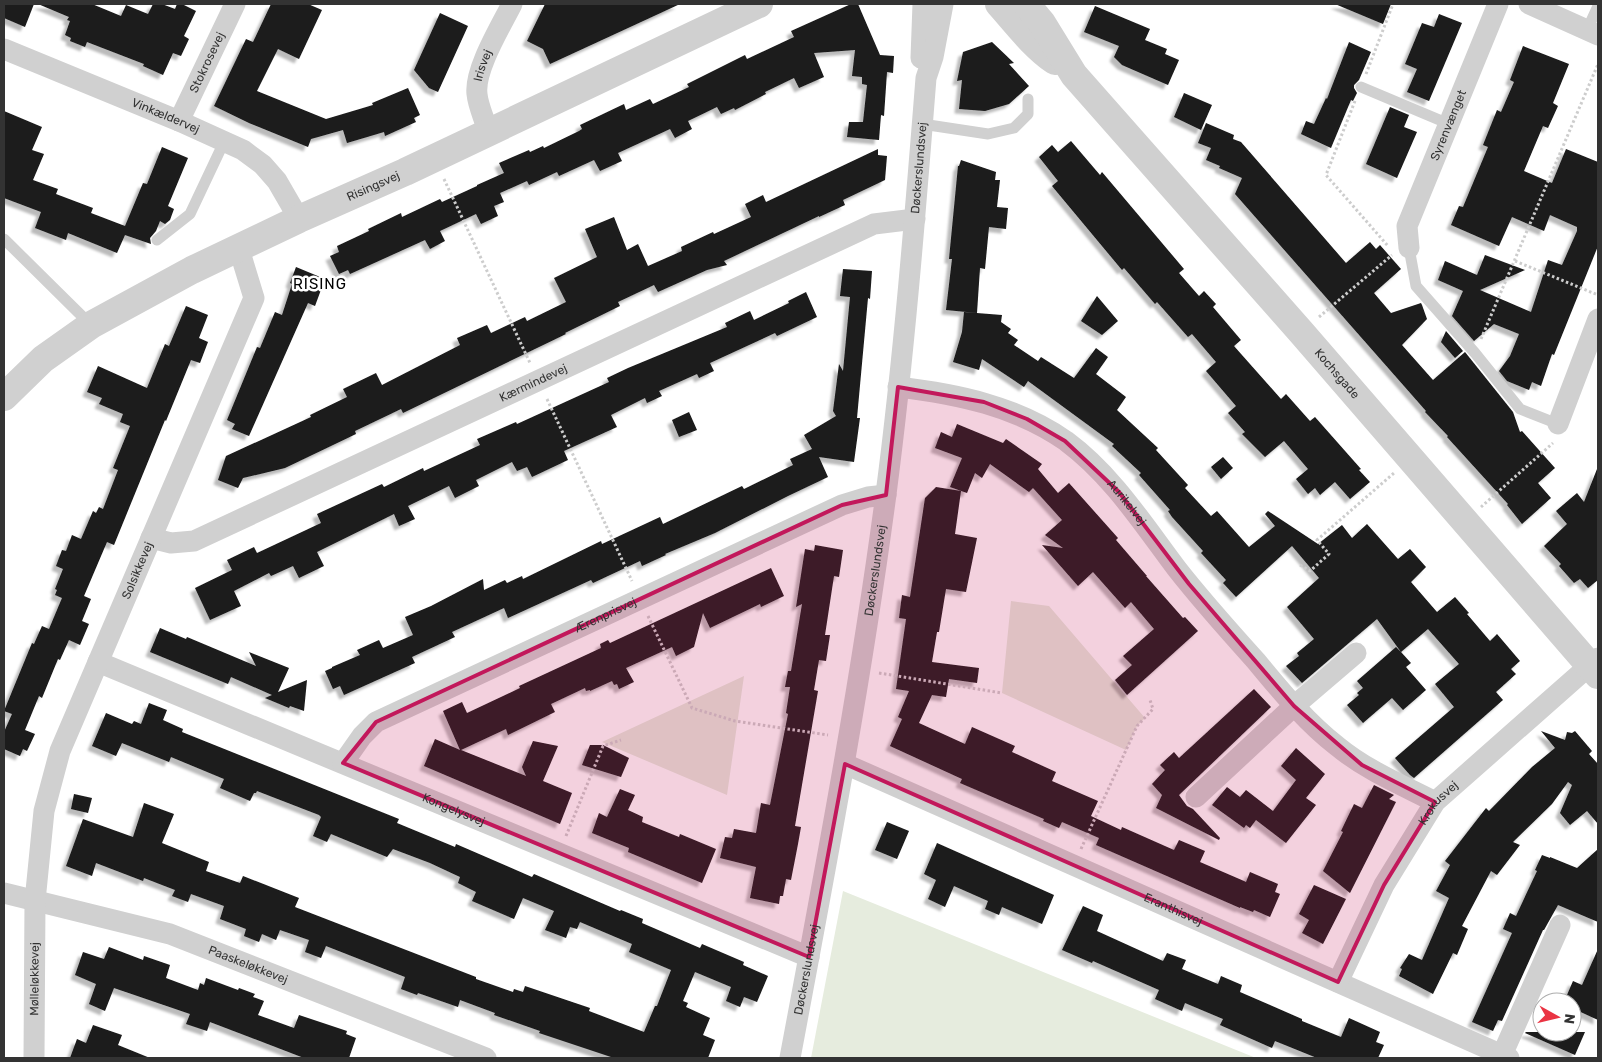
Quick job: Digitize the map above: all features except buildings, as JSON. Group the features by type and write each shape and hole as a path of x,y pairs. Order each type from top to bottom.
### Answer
{"street":[{"name":"Stokrosevej","path":"179,121 235,4"},
{"name":"Irisvej","path":"488,132 477,95 477,81 481,67 512,4"},
{"name":"Risingsvej","path":"4,397 43,359 91,325 192,270 759,4"},
{"name":"Døckerslundsvej","path":"923,4 921,57 926,78"},
{"name":"Døckerslundsvej","path":"790,1058 845,764 886,495 915,219 926,78 933,57 943,4"},
{"name":"Kochsgade","path":"999,4 1047,56 1074,75"},
{"name":"Kochsgade","path":"1026,4 1042,24 1074,75 1301,332 1464,522 1595,666"},
{"name":"Syrenvænget","path":"1402,251 1407,226 1498,4"},
{"path":"1529,4 1593,33"},
{"name":"Vinkældervej","path":"4,49 179,121 243,150 263,165 277,181 299,219"},
{"name":"Kærmindevej","path":"150,538 171,543 194,541 874,224 915,219"},
{"name":"Solsikkevej","path":"35,900 44,811 60,751 254,298 239,248"},
{"path":"1558,424 1598,319"},
{"name":"Aurikelvej","path":"898,387 942,392 984,402 1027,419 1065,441 1093,464 1119,492 1189,584 1294,706 1335,746 1362,765 1435,802"},
{"name":"Ærenprisvej","path":"343,762 362,736 376,722 842,504 868,497 886,495"},
{"path":"1196,797 1294,706 1356,653"},
{"name":"Kongelysvej","path":"98,662 343,762 809,957"},
{"name":"Krokusvej","path":"1338,982 1384,885 1435,802 1595,666"},
{"name":"Eranthisvej","path":"845,764 1505,1057 1560,925"},
{"name":"Paaskeløkkevej","path":"4,893 170,934 486,1058"},
{"name":"Mølleløkkevej","path":"34,1058 35,900"}],"lane":[{"path":"1593,33 1598,6"},
{"path":"1361,87 1449,124"},
{"path":"922,124 988,134 1014,128 1028,114 1028,99"},
{"path":"157,240 190,214 224,142"},
{"path":"4,239 91,325"},
{"path":"1402,251 1416,286 1475,353 1520,409 1558,424"}],"path":[{"path":"1301,332 1389,256 1402,251 1326,175 1393,4"},
{"path":"1475,353 1598,64"},
{"path":"434,158 692,708 735,721 849,738"},
{"path":"1515,261 1598,295"},
{"path":"1464,522 1557,440 1558,424"},
{"path":"1300,565 1310,570 1329,554 1317,540 1410,459"},
{"path":"859,670 1002,693"},
{"path":"1074,865 1137,726 1153,709 1150,700"},
{"path":"559,853 603,746 621,740"}],"highlighted area":[{"path":"898,387 984,402 1027,419 1065,441 1119,492 1189,584 1294,706 1362,765 1435,802 1384,885 1338,982 845,764 809,957 343,763 376,722 842,505 886,495"}],"shaded area":[{"path":"1011,601 1049,606 1145,718 1137,726 1126,750 1002,693"},
{"path":"744,676 727,795 602,742"},
{"path":"843,891 1256,1058 811,1058"}],"district":[{"name":"RISING","path":"320,284"}]}
